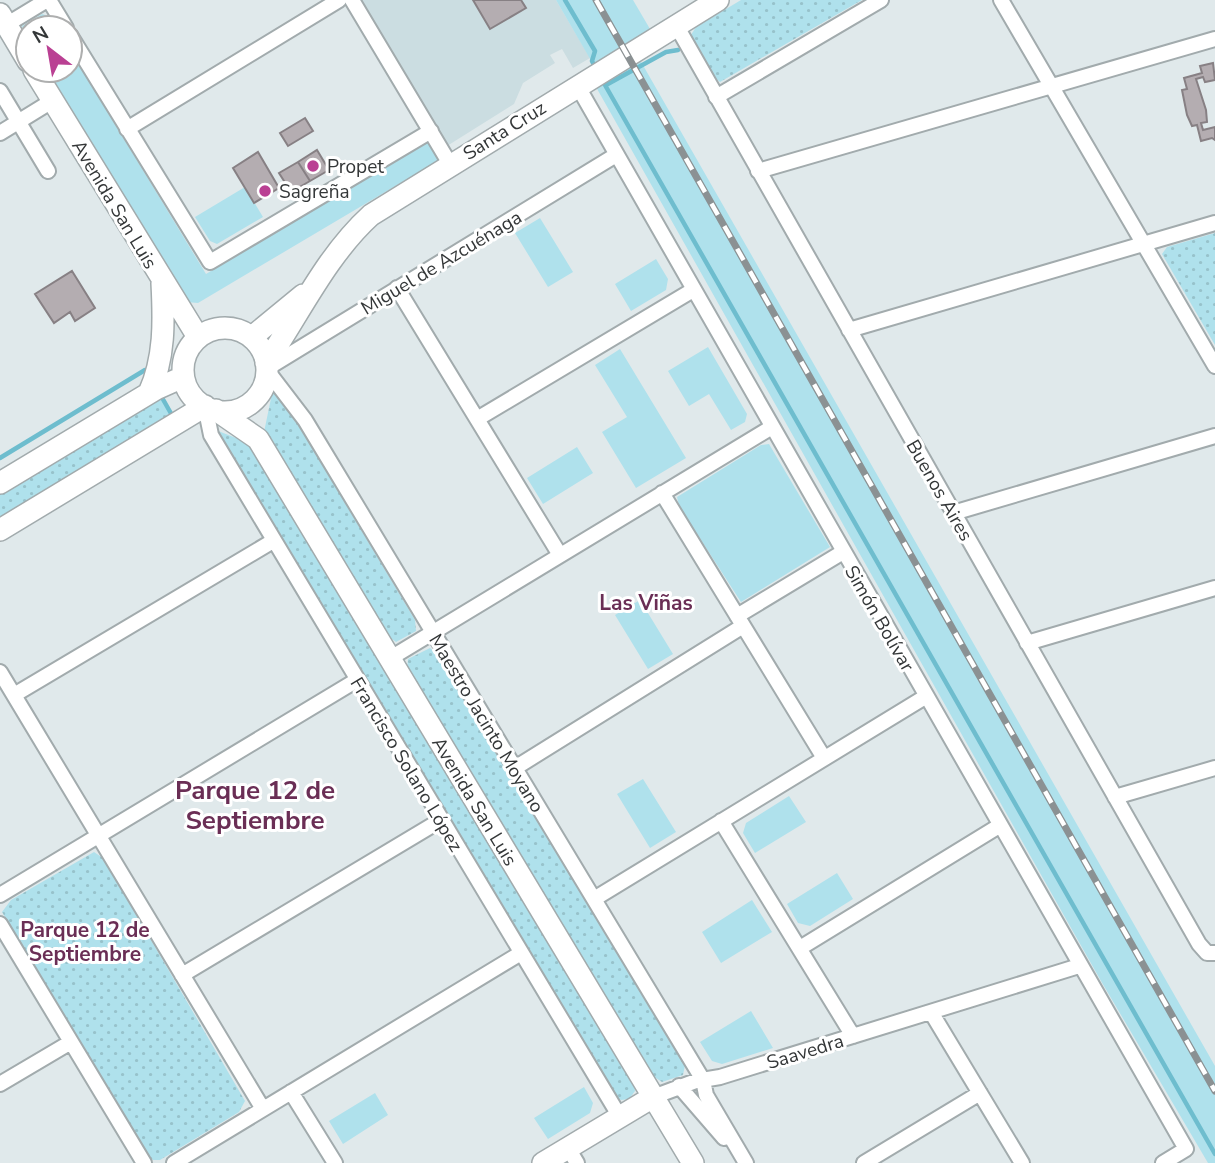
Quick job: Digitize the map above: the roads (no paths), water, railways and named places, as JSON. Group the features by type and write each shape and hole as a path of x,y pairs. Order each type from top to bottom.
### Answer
{"main road":[{"name":"Santa Cruz","path":"266,366 313,287 357,228 371,215 718,0"},
{"path":"3,20 14,38"},
{"name":"Avenida San Luis","path":"42,84 198,337"},
{"path":"149,393 157,374 163,343 162,281"},
{"name":"Santa Cruz","path":"252,337 313,287"},
{"path":"0,483 149,393 183,377 183,362 188,348 198,337 211,330 240,330 252,337 266,366 261,391 258,439"},
{"name":"Avenida San Luis","path":"183,377 188,390 258,439 693,1163"},
{"path":"0,530 211,408 239,409 252,402 261,391"},
{"name":"Saavedra","path":"543,1163 572,1156 620,1117 653,1097"}],"street":[{"path":"3,20 48,0"},
{"path":"127,129 338,0"},
{"path":"352,0 450,164"},
{"path":"716,97 881,0"},
{"path":"1001,0 1215,366"},
{"name":"Buenos Aires","path":"676,25 1199,944 1211,953"},
{"path":"758,171 1215,38"},
{"path":"84,58 210,262 218,260 430,131"},
{"name":"Simón Bolívar","path":"577,85 1186,1149 1163,1163"},
{"path":"0,91 48,171"},
{"path":"0,133 52,101"},
{"name":"Miguel de Azcuénaga","path":"266,366 616,155"},
{"path":"849,330 1215,223"},
{"path":"397,288 560,555"},
{"path":"477,419 693,290"},
{"name":"Maestro Jacinto Moyano","path":"266,366 305,420 703,1080"},
{"name":"Francisco Solano López","path":"211,408 211,435 620,1117"},
{"path":"389,659 772,427"},
{"path":"953,513 1215,436"},
{"path":"662,493 824,758"},
{"path":"14,695 273,541"},
{"path":"515,768 843,552"},
{"path":"1027,643 1215,588"},
{"path":"0,671 263,1109"},
{"path":"0,894 357,680"},
{"path":"594,899 925,697"},
{"path":"1115,797 1215,768"},
{"path":"183,975 441,820"},
{"path":"721,821 853,1036"},
{"path":"800,948 999,826"},
{"path":"0,924 144,1163"},
{"path":"174,1163 521,953"},
{"name":"Saavedra","path":"653,1097 679,1086 853,1036 1079,966"},
{"path":"931,1012 1023,1163"},
{"path":"0,1084 71,1042"},
{"path":"703,1080 706,1096 746,1163"},
{"path":"679,1086 746,1163"},
{"path":"291,1092 335,1163"},
{"path":"864,1163 980,1093"}],"waterway":[{"path":"565,0 595,51 592,61 595,67"},
{"path":"606,85 666,52 678,50"},
{"path":"601,78 1215,1154"},
{"path":"0,458 145,370 148,375"},
{"path":"160,394 173,417"}],"railway":[{"path":"596,0 1215,1091"}],"place":[{"name":"Propet","path":"313,166"},
{"name":"Sagreña","path":"265,191"}],"district":[{"name":"Las Viñas","path":"646,603"},
{"name":"Parque 12 de Septiembre","path":"255,805"},
{"name":"Parque 12 de Septiembre","path":"85,942"}]}
